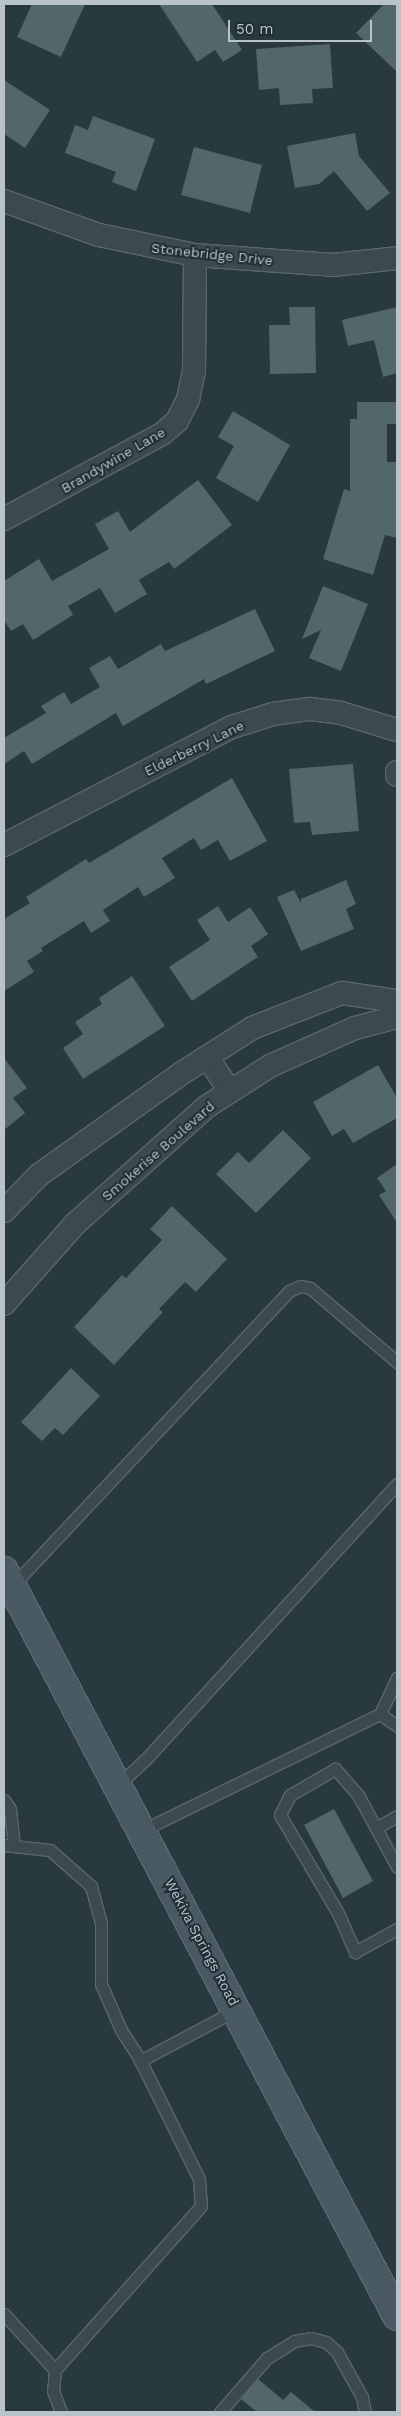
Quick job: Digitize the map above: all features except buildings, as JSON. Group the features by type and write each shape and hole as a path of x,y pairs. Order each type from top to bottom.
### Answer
{"main road":[{"name":"Wekiva Springs Road","path":"8,1578 119,1784 397,2316"}],"street":[{"name":"Stonebridge Drive","path":"4,201 99,235 195,255 333,265 397,258"},
{"name":"Brandywine Lane","path":"4,519 32,507 162,434 177,421 188,400 194,371 195,255"},
{"name":"Elderberry Lane","path":"4,845 232,727 273,714 310,710 341,713 397,730"},
{"path":"4,1211 39,1175 207,1057 252,1028 342,994 397,1001"},
{"name":"Smokerise Boulevard","path":"4,1304 76,1223 206,1107 270,1066 355,1028 397,1017"},
{"path":"207,1057 230,1091"}],"lane":[{"path":"8,1578 289,1291 300,1286 310,1288 397,1362"},
{"path":"119,1784 145,1760 397,1484"},
{"path":"143,1830 380,1714 397,1678"},
{"path":"380,1714 397,1726"},
{"path":"397,1867 358,1795 335,1770 290,1795 280,1815 338,1913 355,1952 397,1929"},
{"path":"4,1800 10,1809 9,1846 50,1850 91,1886 101,1923 102,1984 121,2030 140,2061 199,2179 201,2206 55,2370 53,2391 61,2412"},
{"path":"376,1828 397,1816"},
{"path":"140,2061 237,2010"},
{"path":"4,2314 55,2370"},
{"path":"220,2412 267,2358 294,2341 311,2338 326,2342 337,2352 362,2397 365,2412"}]}
